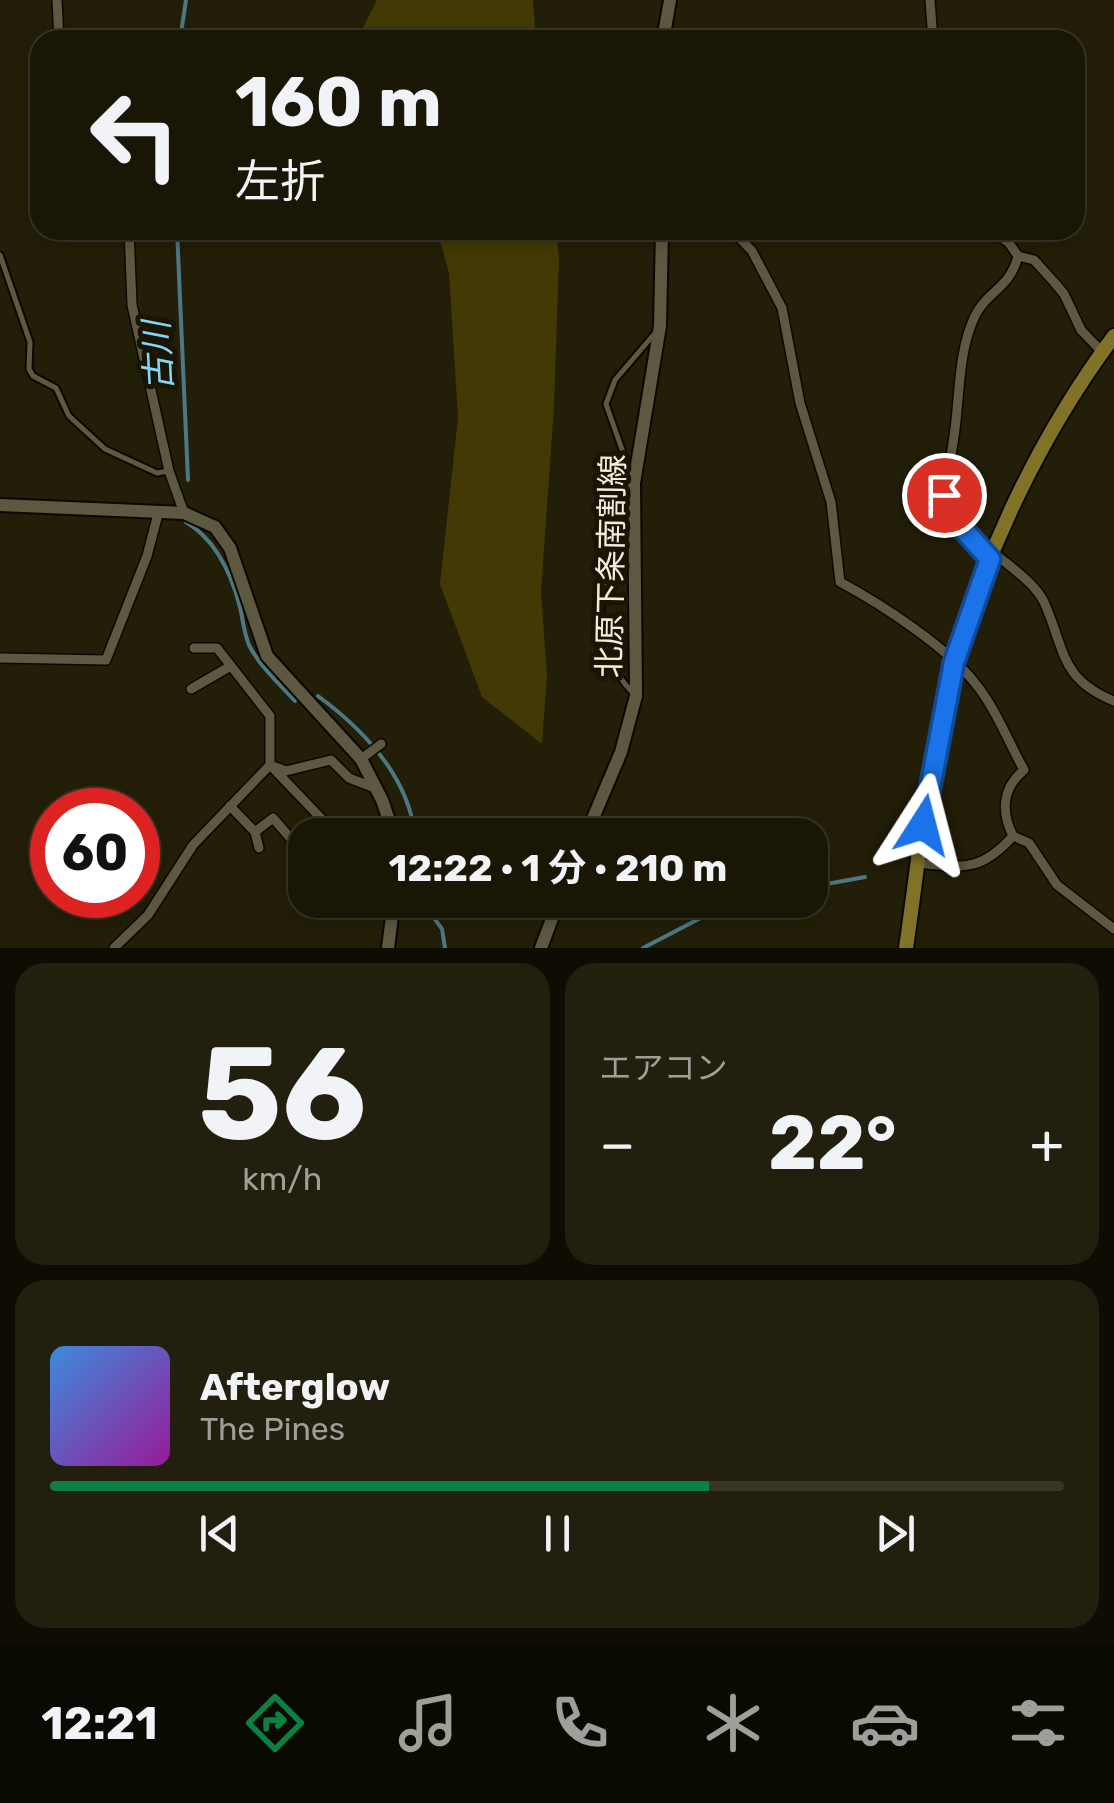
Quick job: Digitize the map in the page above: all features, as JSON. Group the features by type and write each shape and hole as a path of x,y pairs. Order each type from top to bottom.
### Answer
{"main road":[{"path":"665,30 670,0"},
{"name":"北原下条南割線","path":"593,818 621,752 636,696 634,483 660,326 662,240"},
{"path":"906,948 942,713 954,662 992,556 1040,454 1114,336"},
{"path":"0,505 184,513 215,527 225,538 267,656 365,756 388,818"},
{"path":"388,948 391,918"},
{"path":"542,948 553,918"}],"street":[{"path":"57,0 58,30"},
{"path":"930,0 932,30"},
{"path":"129,240 132,304 169,471 184,513"},
{"path":"742,240 752,250 782,308 800,403 830,502 837,578 954,662 976,684 994,710 1024,770 1011,784 1004,809 1013,836 1029,843 1057,886 1114,929"},
{"path":"1005,240 1018,256 1034,260 1054,282 1081,330 1102,352"},
{"path":"1018,256 1011,278 984,302 973,319 957,376 957,409 944,508 1043,600 1069,669 1078,680 1114,701"},
{"path":"0,658 106,660 147,556 158,514"},
{"path":"194,648 217,648 270,716 270,765 321,818"},
{"path":"191,689 229,667"},
{"path":"365,756 382,744"},
{"path":"270,765 286,771 330,760 349,778 378,789"},
{"path":"114,948 148,916 193,846 270,765"},
{"path":"230,806 254,832 259,848"},
{"path":"254,832 273,818 288,835"},
{"path":"917,862 976,866 1013,836"}],"lane":[{"path":"0,255 30,342 29,368 33,376 56,388 69,416 106,449 157,473 169,471"},
{"path":"636,696 619,679 600,634 598,610 634,483 606,404 615,380 660,326"}],"shaded area":[{"path":"377,0 533,0 535,30 362,30"},
{"path":"440,240 557,240 554,407 541,592 547,675 542,744 482,697 440,584 458,418 449,273"}],"waterway":[{"name":"古川","path":"182,30 186,0"},
{"name":"古川","path":"177,240 188,480"},
{"name":"古川","path":"186,522 206,538 221,558 236,594 249,645 264,668 295,701"},
{"name":"古川","path":"318,696 352,724 381,756 403,793 412,818"},
{"name":"古川","path":"828,884 865,877"},
{"name":"古川","path":"434,918 442,929 445,948"},
{"name":"古川","path":"643,948 701,918"}],"route":[{"path":"923,825 954,662 990,559 944,508 944,495"}]}
